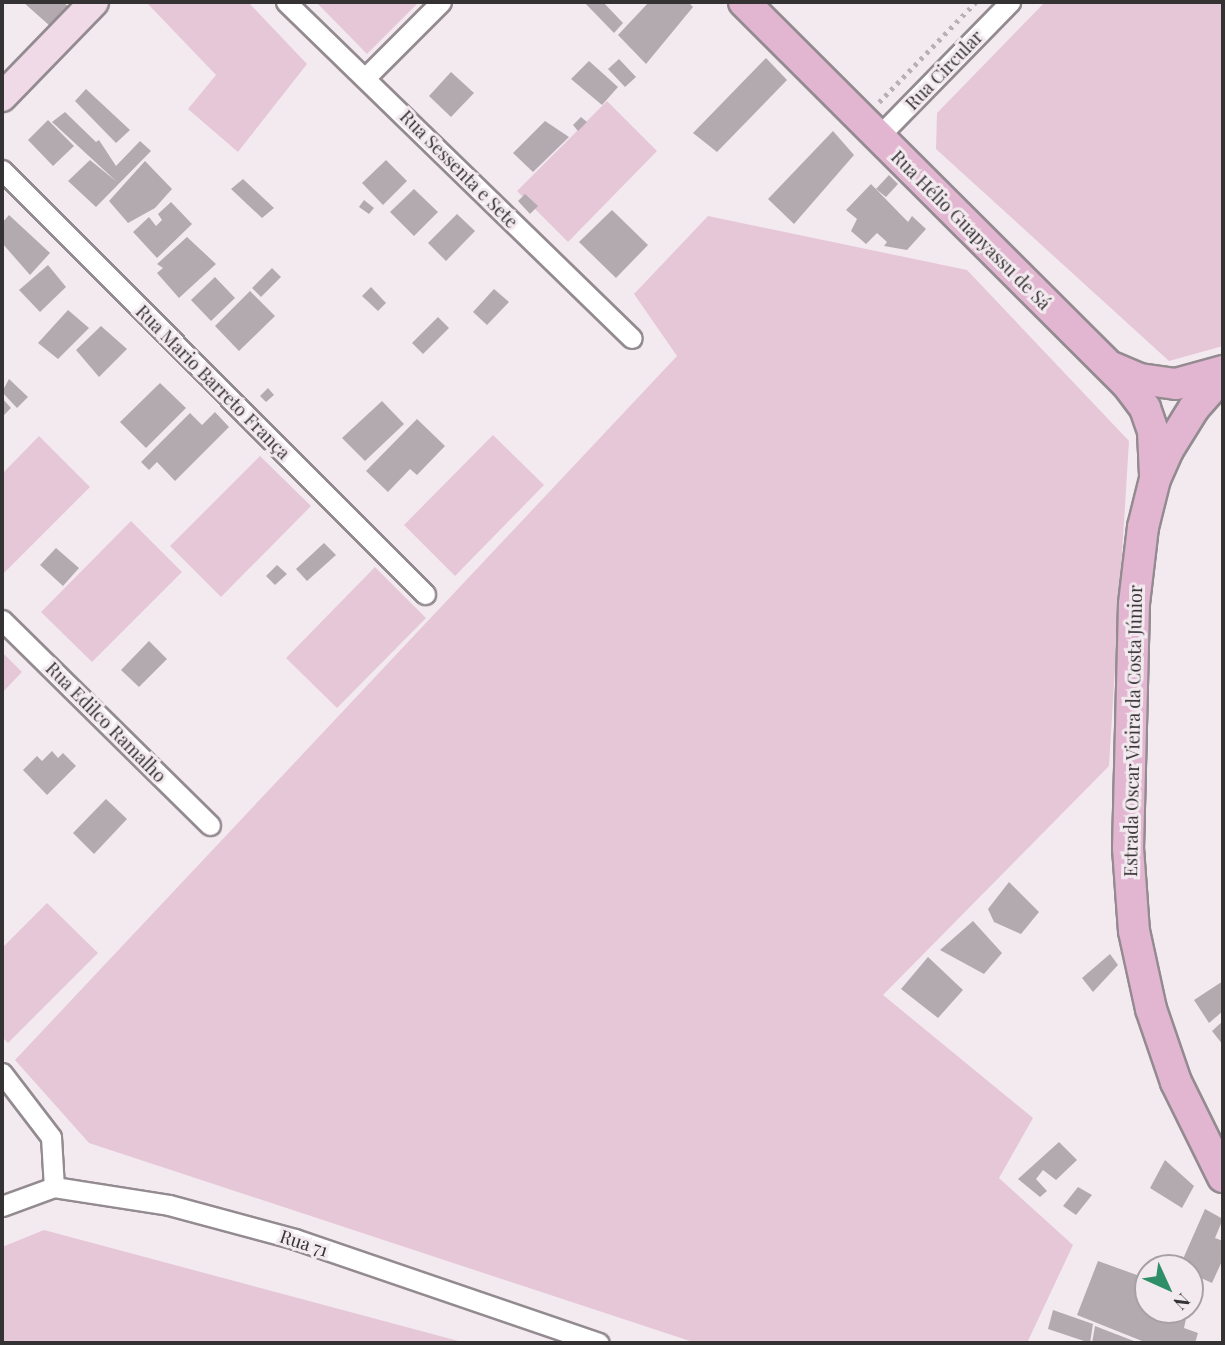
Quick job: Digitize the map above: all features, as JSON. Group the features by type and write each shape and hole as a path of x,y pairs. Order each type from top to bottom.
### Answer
{"main road":[{"path":"2,97 94,2"},
{"name":"Rua Hélio Guapyassu de Sá","path":"744,2 869,129 1113,368 1149,419 1155,479"},
{"path":"1113,368 1140,379 1176,384 1223,373"},
{"path":"1155,479 1179,429 1223,373"},
{"name":"Estrada Oscar Vieira da Costa Júnior","path":"1155,479 1143,527 1134,604 1128,848 1134,931 1143,978 1169,1062 1223,1177"}],"street":[{"name":"Rua Sessenta e Sete","path":"286,2 631,338"},
{"path":"366,77 441,2"},
{"name":"Rua Circular","path":"869,129 1010,2"},
{"name":"Rua Mario Barreto França","path":"2,170 425,594"},
{"name":"Rua Edilco Ramalho","path":"2,620 211,825"},
{"path":"2,1073 51,1137 54,1187"},
{"name":"Rua 71","path":"2,1206 54,1187 170,1205 295,1239 599,1343"}],"path":[{"path":"869,129 976,2"}],"shaded area":[{"path":"146,2 248,2 307,64 238,152 188,109 216,75"},
{"path":"316,2 419,2 367,54"},
{"path":"1045,2 1223,2 1223,346 1169,361 936,149 937,113"},
{"path":"607,101 657,151 568,242 517,191"},
{"path":"708,216 967,270 1129,441 1109,766 883,995 1033,1118 999,1178 1073,1245 1027,1343 696,1343 89,1143 15,1060 677,356 634,294"},
{"path":"493,435 544,485 455,576 404,525"},
{"path":"39,436 90,487 2,575 2,474"},
{"path":"260,456 311,506 221,597 170,546"},
{"path":"131,521 182,572 92,662 41,612"},
{"path":"375,567 426,618 337,708 286,658"},
{"path":"2,652 22,672 2,693"},
{"path":"47,903 98,953 8,1043 2,1037 2,948"},
{"path":"44,1230 466,1343 2,1343 2,1247"}],"building":[{"path":"23,2 63,2 69,7 50,26"},
{"path":"584,2 603,2 623,23 614,33"},
{"path":"649,2 688,2 693,7 646,64 618,35"},
{"path":"766,58 787,80 717,152 693,133"},
{"path":"619,59 636,77 625,87 608,69"},
{"path":"589,61 618,87 602,105 571,79"},
{"path":"451,72 474,93 451,117 429,96"},
{"path":"86,89 130,130 116,143 75,101"},
{"path":"65,112 96,142 99,140 116,166 140,141 151,151 96,207 68,181 90,160 117,182 52,122"},
{"path":"581,117 587,122 578,131 573,125"},
{"path":"48,120 74,146 53,166 28,140"},
{"path":"545,121 569,137 533,172 513,153"},
{"path":"833,131 854,155 794,224 768,199"},
{"path":"386,160 407,181 383,205 362,183"},
{"path":"145,161 172,189 155,208 128,223 109,201"},
{"path":"889,175 898,184 886,197 876,189"},
{"path":"243,179 274,208 262,218 231,189"},
{"path":"871,184 908,222 912,216 926,229 907,250 884,246 887,242 877,233 866,244 851,231 857,219 846,210"},
{"path":"414,189 438,212 414,236 390,212"},
{"path":"525,194 538,206 530,214 518,201"},
{"path":"364,200 374,208 369,214 359,207"},
{"path":"171,202 192,224 157,258 133,232 149,217 156,226 162,220 158,214"},
{"path":"612,210 648,245 616,278 579,242"},
{"path":"457,214 475,231 446,261 428,243"},
{"path":"9,215 50,253 30,275 2,243 2,223"},
{"path":"187,237 216,264 179,298 157,273 163,268 157,264"},
{"path":"48,265 66,287 40,312 19,290"},
{"path":"272,268 281,277 261,297 252,288"},
{"path":"215,277 235,298 211,321 191,300"},
{"path":"371,287 386,303 378,311 362,296"},
{"path":"494,289 509,302 487,325 473,312"},
{"path":"250,291 275,316 239,351 215,326"},
{"path":"68,310 89,328 58,359 38,343"},
{"path":"438,317 449,328 423,354 412,343"},
{"path":"101,326 127,349 99,377 76,350"},
{"path":"9,379 28,397 17,408 2,392"},
{"path":"160,383 186,408 146,448 120,422"},
{"path":"268,388 274,395 266,402 260,396"},
{"path":"2,398 11,408 2,417"},
{"path":"382,401 404,424 365,461 342,438"},
{"path":"215,412 229,427 175,481 157,462 149,470 141,462 190,413 202,425"},
{"path":"417,419 445,446 417,475 410,469 388,492 366,471"},
{"path":"324,543 336,555 307,581 296,569"},
{"path":"56,548 79,568 63,586 40,565"},
{"path":"277,565 287,574 275,585 266,576"},
{"path":"149,641 167,659 139,687 121,670"},
{"path":"52,751 58,758 63,753 76,766 47,795 23,770 37,756 42,761"},
{"path":"106,799 127,819 94,854 73,833"},
{"path":"1009,882 1039,912 1021,934 994,922 988,909"},
{"path":"973,921 1002,953 984,974 940,950"},
{"path":"1110,954 1118,965 1093,992 1082,978"},
{"path":"928,957 963,990 938,1018 901,989"},
{"path":"1223,981 1223,1011 1209,1023 1194,1000"},
{"path":"1223,1021 1223,1045 1212,1031"},
{"path":"1059,1142 1077,1160 1056,1180 1043,1170 1036,1179 1047,1191 1040,1197 1018,1179"},
{"path":"1165,1160 1194,1186 1182,1208 1150,1188"},
{"path":"1078,1187 1092,1195 1076,1215 1063,1206"},
{"path":"1205,1209 1223,1219 1215,1238 1223,1241 1223,1259 1212,1283 1204,1279 1204,1254 1185,1254"},
{"path":"1098,1261 1134,1274 1134,1324 1185,1324 1184,1328 1198,1333 1195,1343 1147,1343 1077,1315"},
{"path":"1053,1310 1093,1324 1090,1343 1048,1329"},
{"path":"1095,1326 1139,1343 1092,1343"}]}
